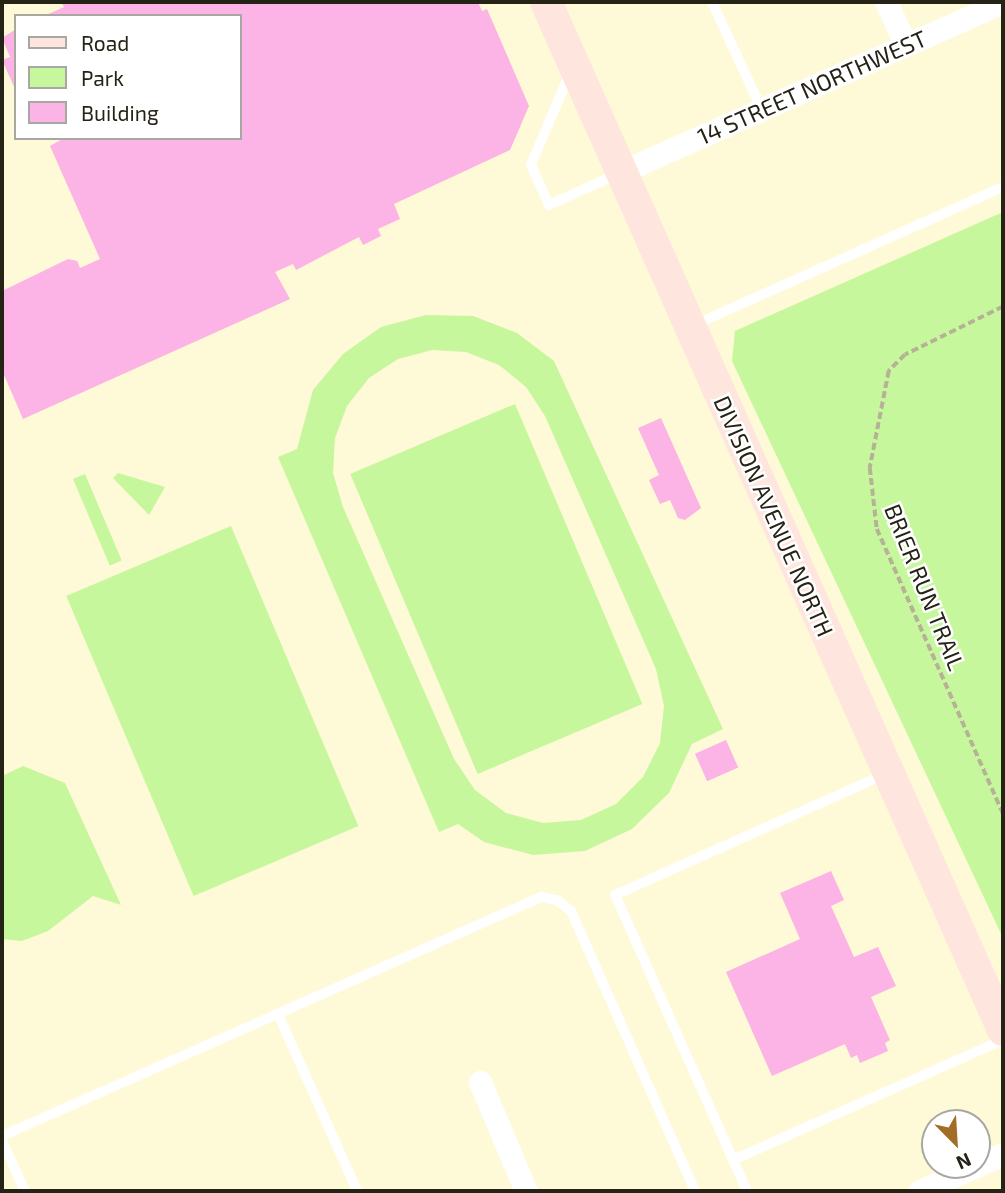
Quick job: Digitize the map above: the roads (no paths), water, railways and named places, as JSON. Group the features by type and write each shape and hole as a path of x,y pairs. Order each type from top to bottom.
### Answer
{"main road":[{"name":"DIVISION AVENUE NORTH","path":"546,2 1003,1030"}],"street":[{"path":"886,2 906,46"},
{"name":"14 STREET NORTHWEST","path":"621,172 1003,2"},
{"path":"480,1082 526,1191"},
{"path":"920,1191 1003,1154"}],"lane":[{"path":"712,2 762,110"},
{"path":"573,64 531,165 549,205 621,172"},
{"path":"690,327 1003,187"},
{"path":"747,1191 615,895 888,773"},
{"path":"25,1191 2,1139 541,897 557,900 571,911 695,1191"},
{"path":"278,1014 357,1191"},
{"path":"733,1160 1003,1040"}]}
